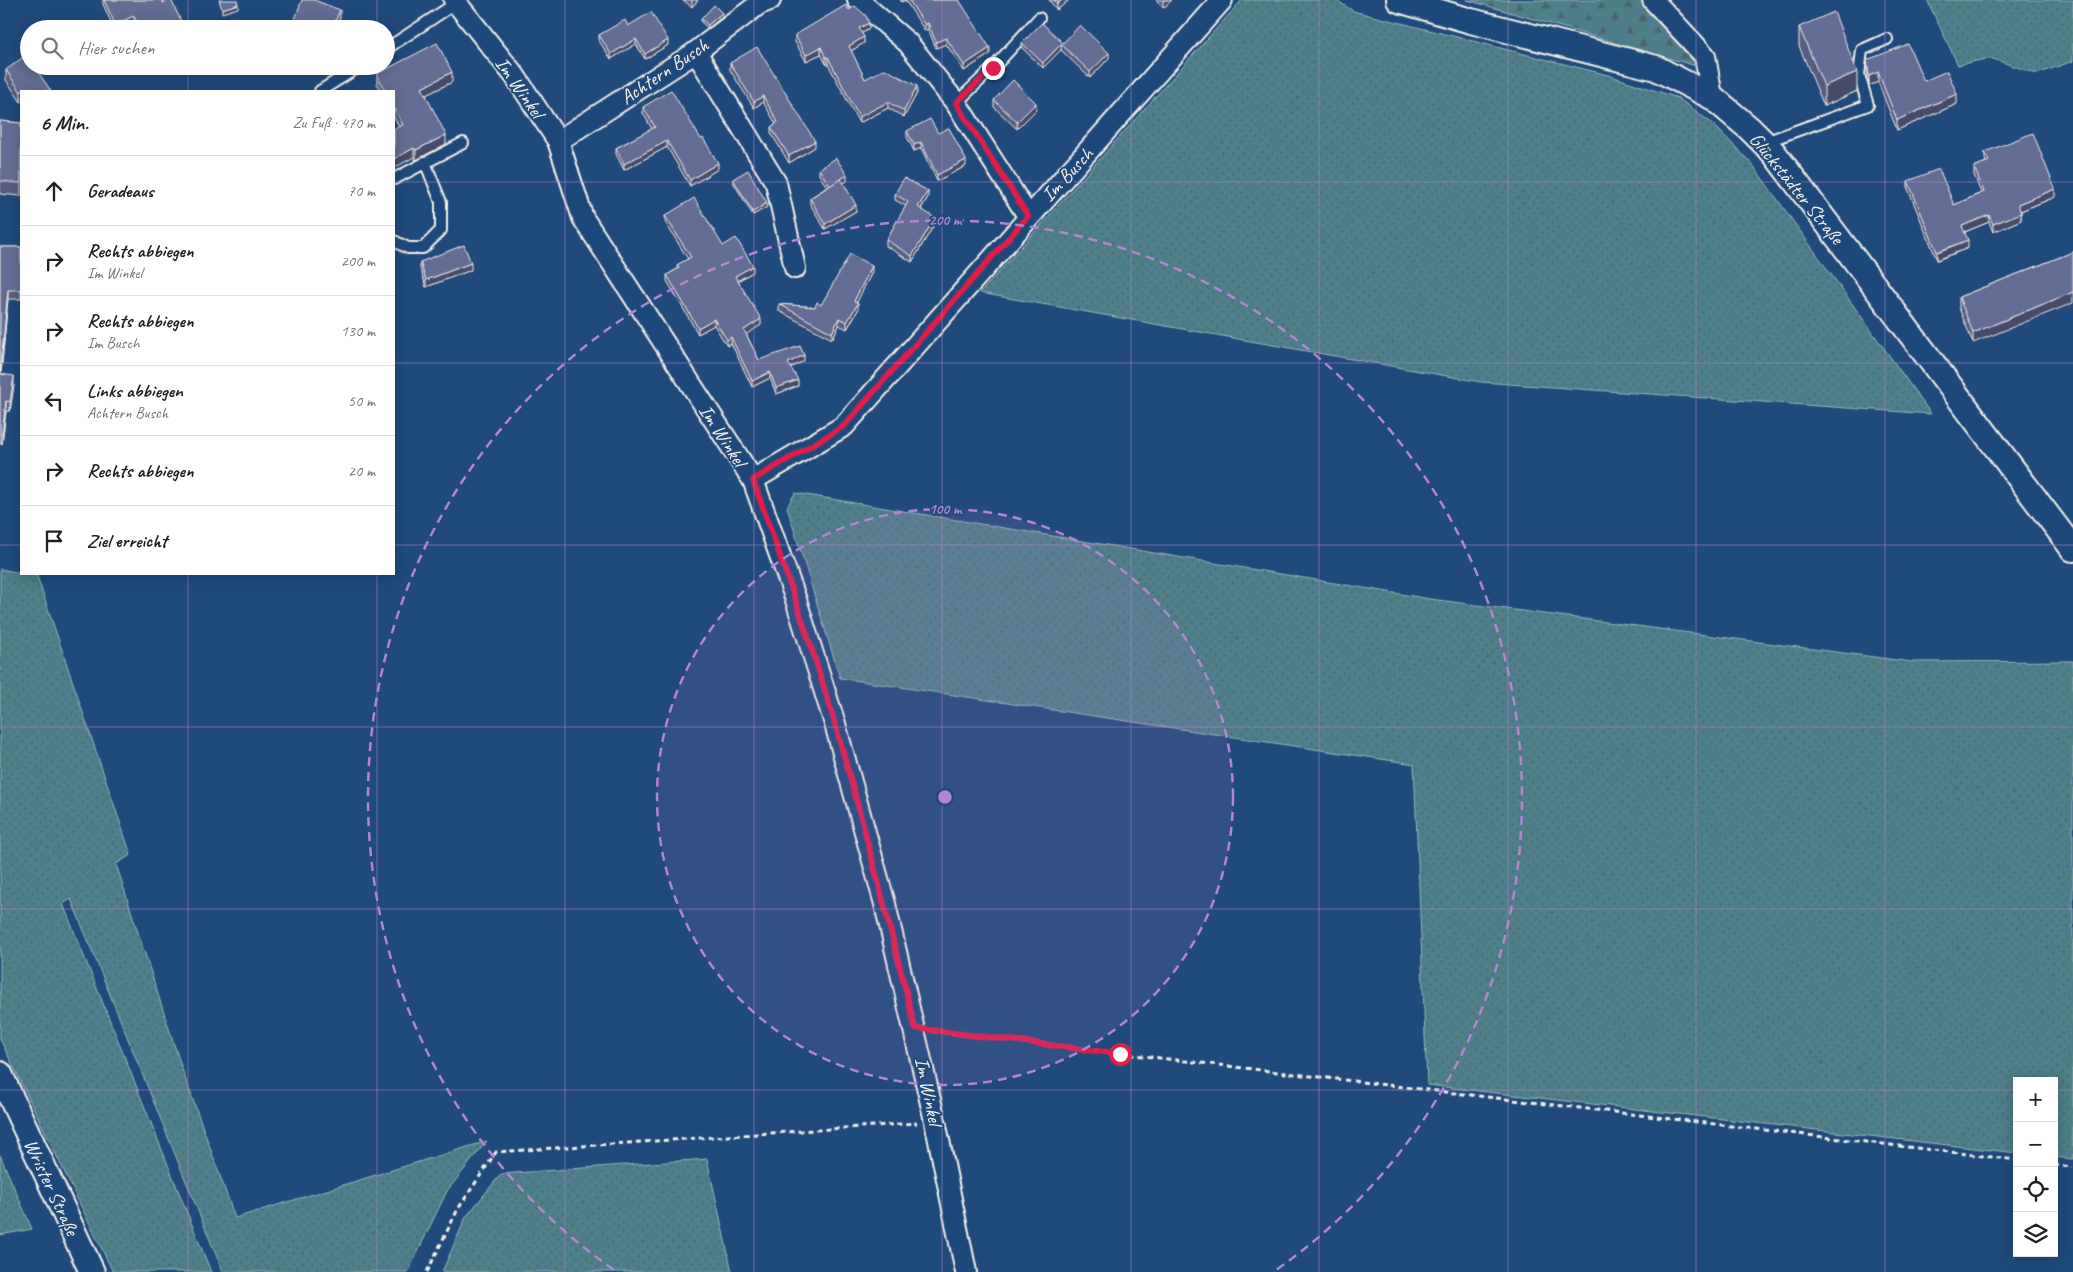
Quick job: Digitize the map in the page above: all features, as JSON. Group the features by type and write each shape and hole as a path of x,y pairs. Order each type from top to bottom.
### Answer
{"street":[{"name":"Achtern Busch","path":"558,141 696,52 758,4 770,0"},
{"path":"858,0 908,43 956,103 1028,216"},
{"name":"Im Busch","path":"753,480 844,426 1028,216 1120,116 1222,0"},
{"name":"Glückstädter Straße","path":"1399,0 1470,21 1656,68 1712,97 1774,153 2073,548"},
{"path":"1653,0 1705,56 1712,97"},
{"name":"Im Winkel","path":"455,1 515,76 558,141 583,218 753,480 796,600 835,724 885,904 936,1121 966,1272"},
{"path":"696,52 776,183 795,268"},
{"name":"Wrister Straße","path":"0,1074 92,1272"}],"lane":[{"path":"395,43 455,1"},
{"path":"956,103 993,68 1039,18"},
{"path":"1764,142 1868,105 1859,75 1862,50 1887,39"},
{"path":"322,90 346,75"},
{"path":"395,178 463,143"},
{"path":"395,242 408,248 423,248 441,230 441,202 425,162"}],"path":[{"path":"915,1028 2013,1160"},
{"path":"427,1272 458,1209 496,1152 936,1121"},
{"path":"2058,1165 2073,1167"}],"green space":[{"path":"1242,0 1336,0 1353,11 1608,75 1678,98 1713,124 1752,164 1931,414 1481,382 980,293"},
{"path":"1467,0 1650,0 1703,68"},
{"path":"1927,0 2073,0 2073,61 2037,74 1990,58 1958,65"},
{"path":"795,493 1430,599 1912,662 2073,661 2073,1159 2058,1157 2058,1077 2013,1077 2013,1153 1427,1085 1414,764 840,678 787,507"},
{"path":"0,569 20,573 20,575 37,576 131,855 116,864 182,1069 235,1218 487,1141 447,1191 408,1272 223,1272 71,899 63,904 211,1272 113,1272 0,1039"},
{"path":"0,1155 32,1229 0,1235"},
{"path":"707,1159 732,1272 442,1272 466,1217 501,1174"}],"building":[{"path":"104,0 162,0 163,3 171,0 181,20 136,20 134,16 124,20 113,20"},
{"path":"219,0 237,0 238,4 222,9"},
{"path":"302,0 314,0 340,10 336,20 294,20"},
{"path":"909,0 959,0 990,48 964,65 946,38 936,42 928,23 925,25"},
{"path":"1054,0 1062,0 1057,4"},
{"path":"714,5 722,13 708,25 701,19"},
{"path":"846,5 849,10 855,6 866,16 869,23 859,28 864,37 849,46 865,79 885,69 917,86 904,111 888,102 859,117 821,47 806,55 795,35"},
{"path":"651,12 668,40 645,54 636,39 611,54 599,35 625,20 628,26"},
{"path":"1834,12 1857,72 1824,86 1799,27"},
{"path":"1042,23 1063,43 1080,25 1109,53 1090,72 1061,44 1043,63 1022,43"},
{"path":"437,43 452,72 422,88 446,135 416,150 414,148 395,158 395,129 403,125 395,109 395,90 385,90 377,75 395,75 395,65"},
{"path":"1908,44 1924,81 1947,71 1957,94 1897,120 1878,72 1869,76 1867,60"},
{"path":"757,47 815,141 789,156 771,127 778,122 763,96 754,102 730,63"},
{"path":"20,60 20,75 40,75 50,90 20,91 6,70"},
{"path":"1013,80 1036,103 1017,122 994,100"},
{"path":"671,90 718,163 690,180 667,141 624,164 616,148 655,127 643,107"},
{"path":"930,119 938,133 949,128 966,160 937,175 921,142 914,145 907,131"},
{"path":"0,121 20,123 20,183 0,181"},
{"path":"2033,133 2055,189 2018,204 2021,213 1993,224 1989,215 1962,226 1968,240 1937,252 1908,181 1939,169 1954,205 1984,192 1974,167 1989,161 1985,152"},
{"path":"836,158 847,175 830,186 819,169"},
{"path":"748,170 767,203 753,212 733,179"},
{"path":"904,178 928,191 918,207 935,218 912,256 886,240 908,202 895,194"},
{"path":"841,179 856,205 825,224 810,198"},
{"path":"694,198 723,246 736,238 753,266 735,276 761,319 744,330 759,360 800,346 804,355 788,363 798,380 776,388 770,372 752,381 731,337 727,340 714,319 698,328 667,275 679,268 677,265 691,257 665,216"},
{"path":"464,245 471,263 426,280 420,262"},
{"path":"0,247 20,247 20,290 8,290 0,374"},
{"path":"2073,252 2073,292 1973,333 1959,297"},
{"path":"850,254 872,266 854,301 858,303 847,322 839,318 832,333 779,304 815,307 817,302 821,305"},
{"path":"0,374 14,376 10,402 6,401 2,435 0,435"}],"route":[{"path":"993,68 956,103 1028,216 844,426 753,480 796,600 835,724 885,904 915,1028 1120,1054"}]}
